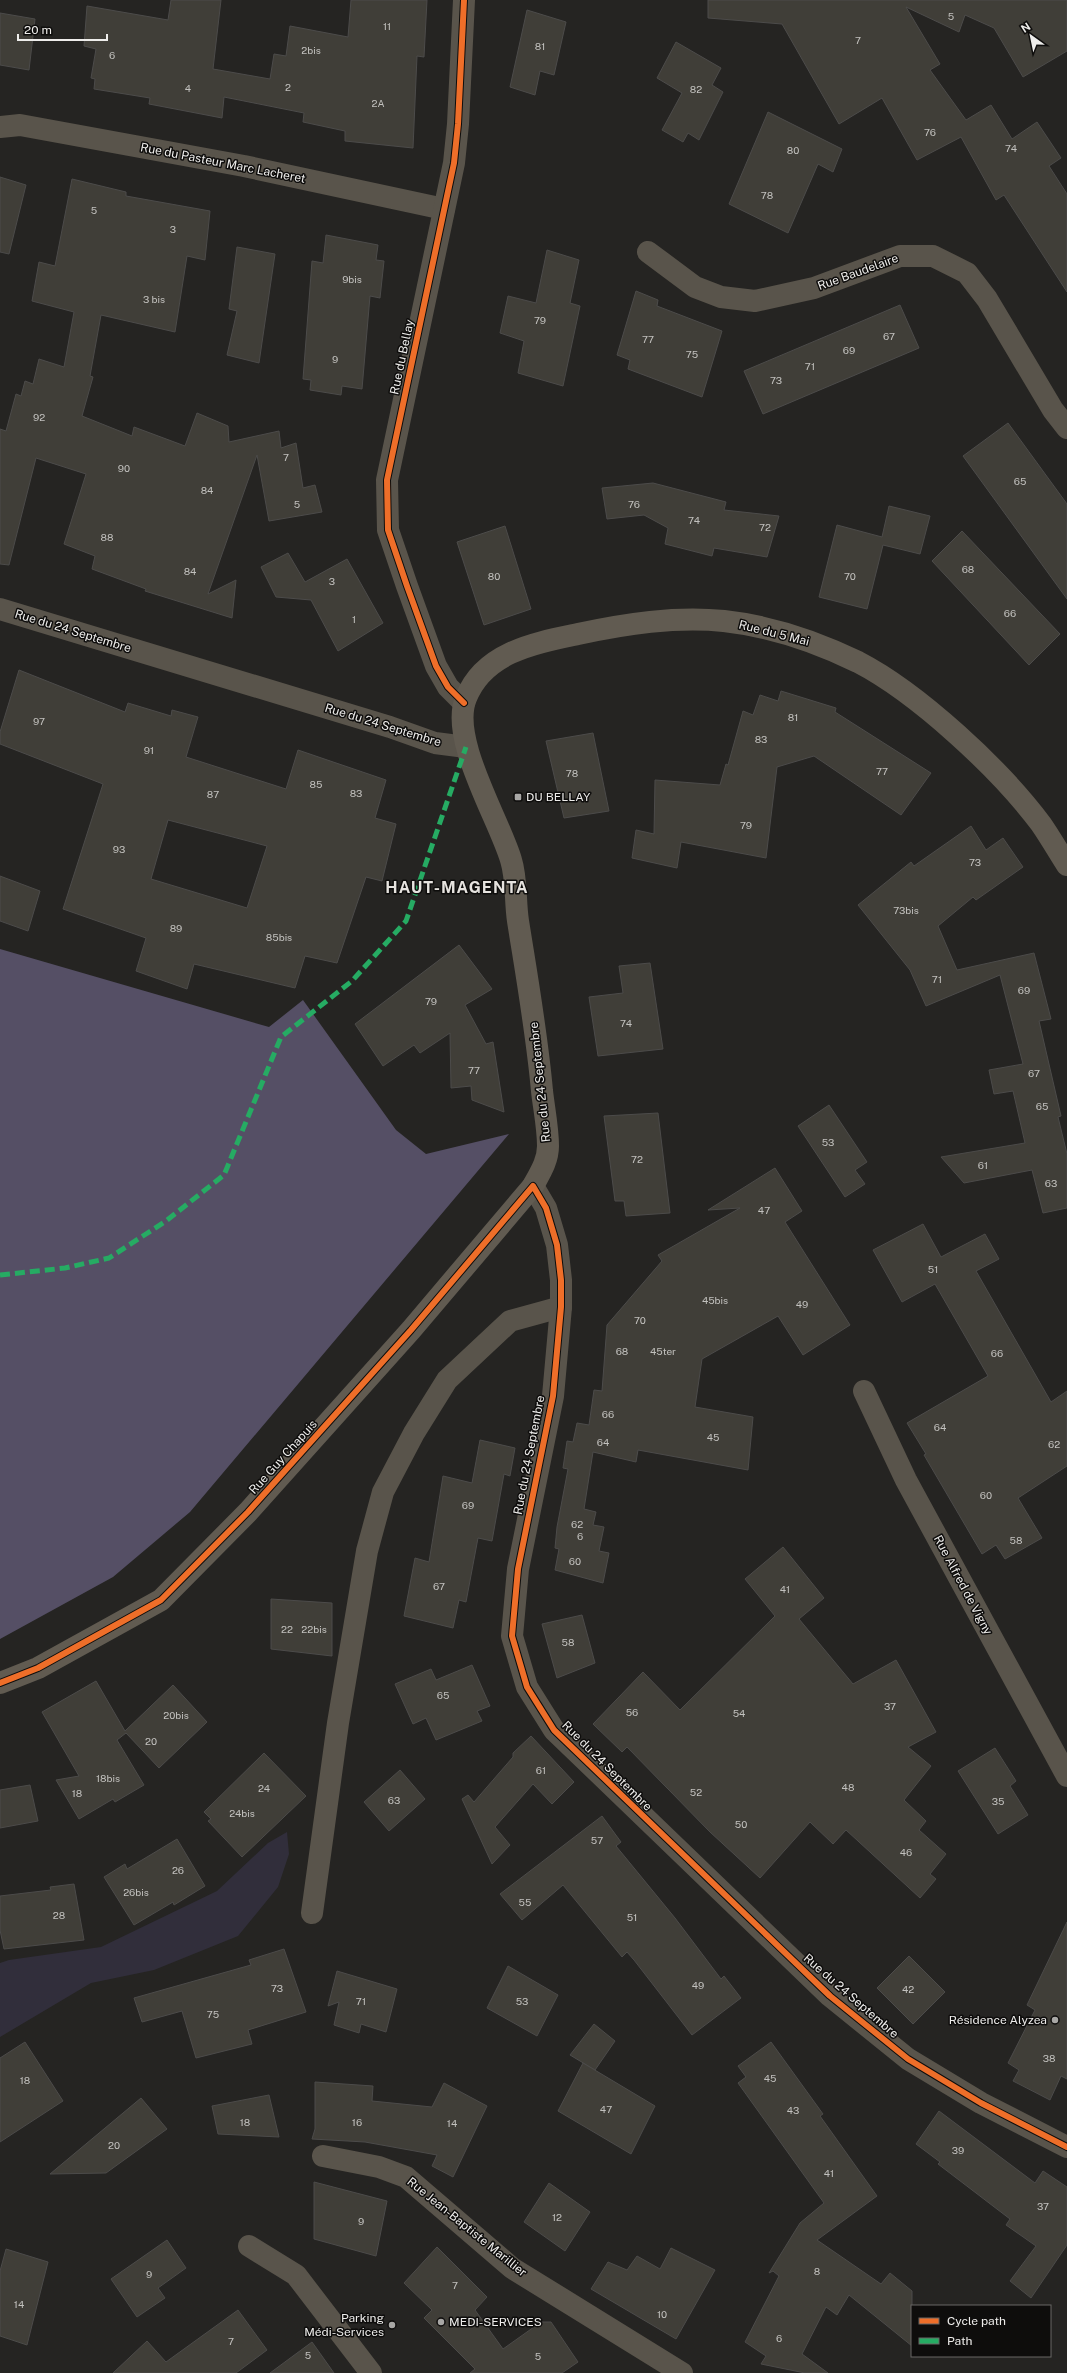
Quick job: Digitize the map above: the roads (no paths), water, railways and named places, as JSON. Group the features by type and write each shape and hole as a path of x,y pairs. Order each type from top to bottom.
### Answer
{"main road":[{"name":"Rue du 5 Mai","path":"466,747 463,726 464,703 477,680 497,660 511,652 538,643 593,631 659,621 692,619 725,621 767,630 812,643 860,663 916,700 993,769 1041,823 1067,865"},
{"name":"Rue du 24 Septembre","path":"466,747 512,863 515,903 541,1073 548,1146 542,1170 533,1186"},
{"name":"Rue Guy Chapuis","path":"0,1683 38,1668 161,1600 248,1512 411,1330 533,1186"}],"street":[{"name":"Rue du Bellay","path":"464,0 458,124 454,163 387,480 388,530 436,666 448,687 464,703"},
{"name":"Rue du Pasteur Marc Lacheret","path":"0,126 20,125 244,166 444,209"},
{"name":"Rue Baudelaire","path":"648,252 695,287 722,296 755,301 814,288 900,256 933,256 967,273 987,299 1053,410 1067,428"},
{"name":"Rue du 24 Septembre","path":"0,608 390,727 435,743 466,747"},
{"name":"Rue du 24 Septembre","path":"533,1186 546,1208 557,1246 561,1280 561,1307 553,1396 518,1568 512,1636 527,1687 554,1730 830,1996 908,2059 981,2103 1067,2147"},
{"path":"312,1914 338,1724 367,1551 383,1492 414,1433 447,1380 510,1321 561,1307"},
{"name":"Rue Alfred de Vigny","path":"864,1391 906,1480 1067,1776"},
{"name":"Rue Jean-Baptiste Marillier","path":"323,2156 380,2167 406,2177 512,2268 682,2373"},
{"path":"249,2246 296,2275 371,2373"}],"place":[{"name":"DU BELLAY","path":"518,797"},
{"name":"Résidence Alyzea","path":"1055,2020"},
{"name":"MEDI-SERVICES","path":"441,2322"},
{"name":"Parking Médi-Services","path":"392,2325"}],"district":[{"name":"HAUT-MAGENTA","path":"457,887"}]}
